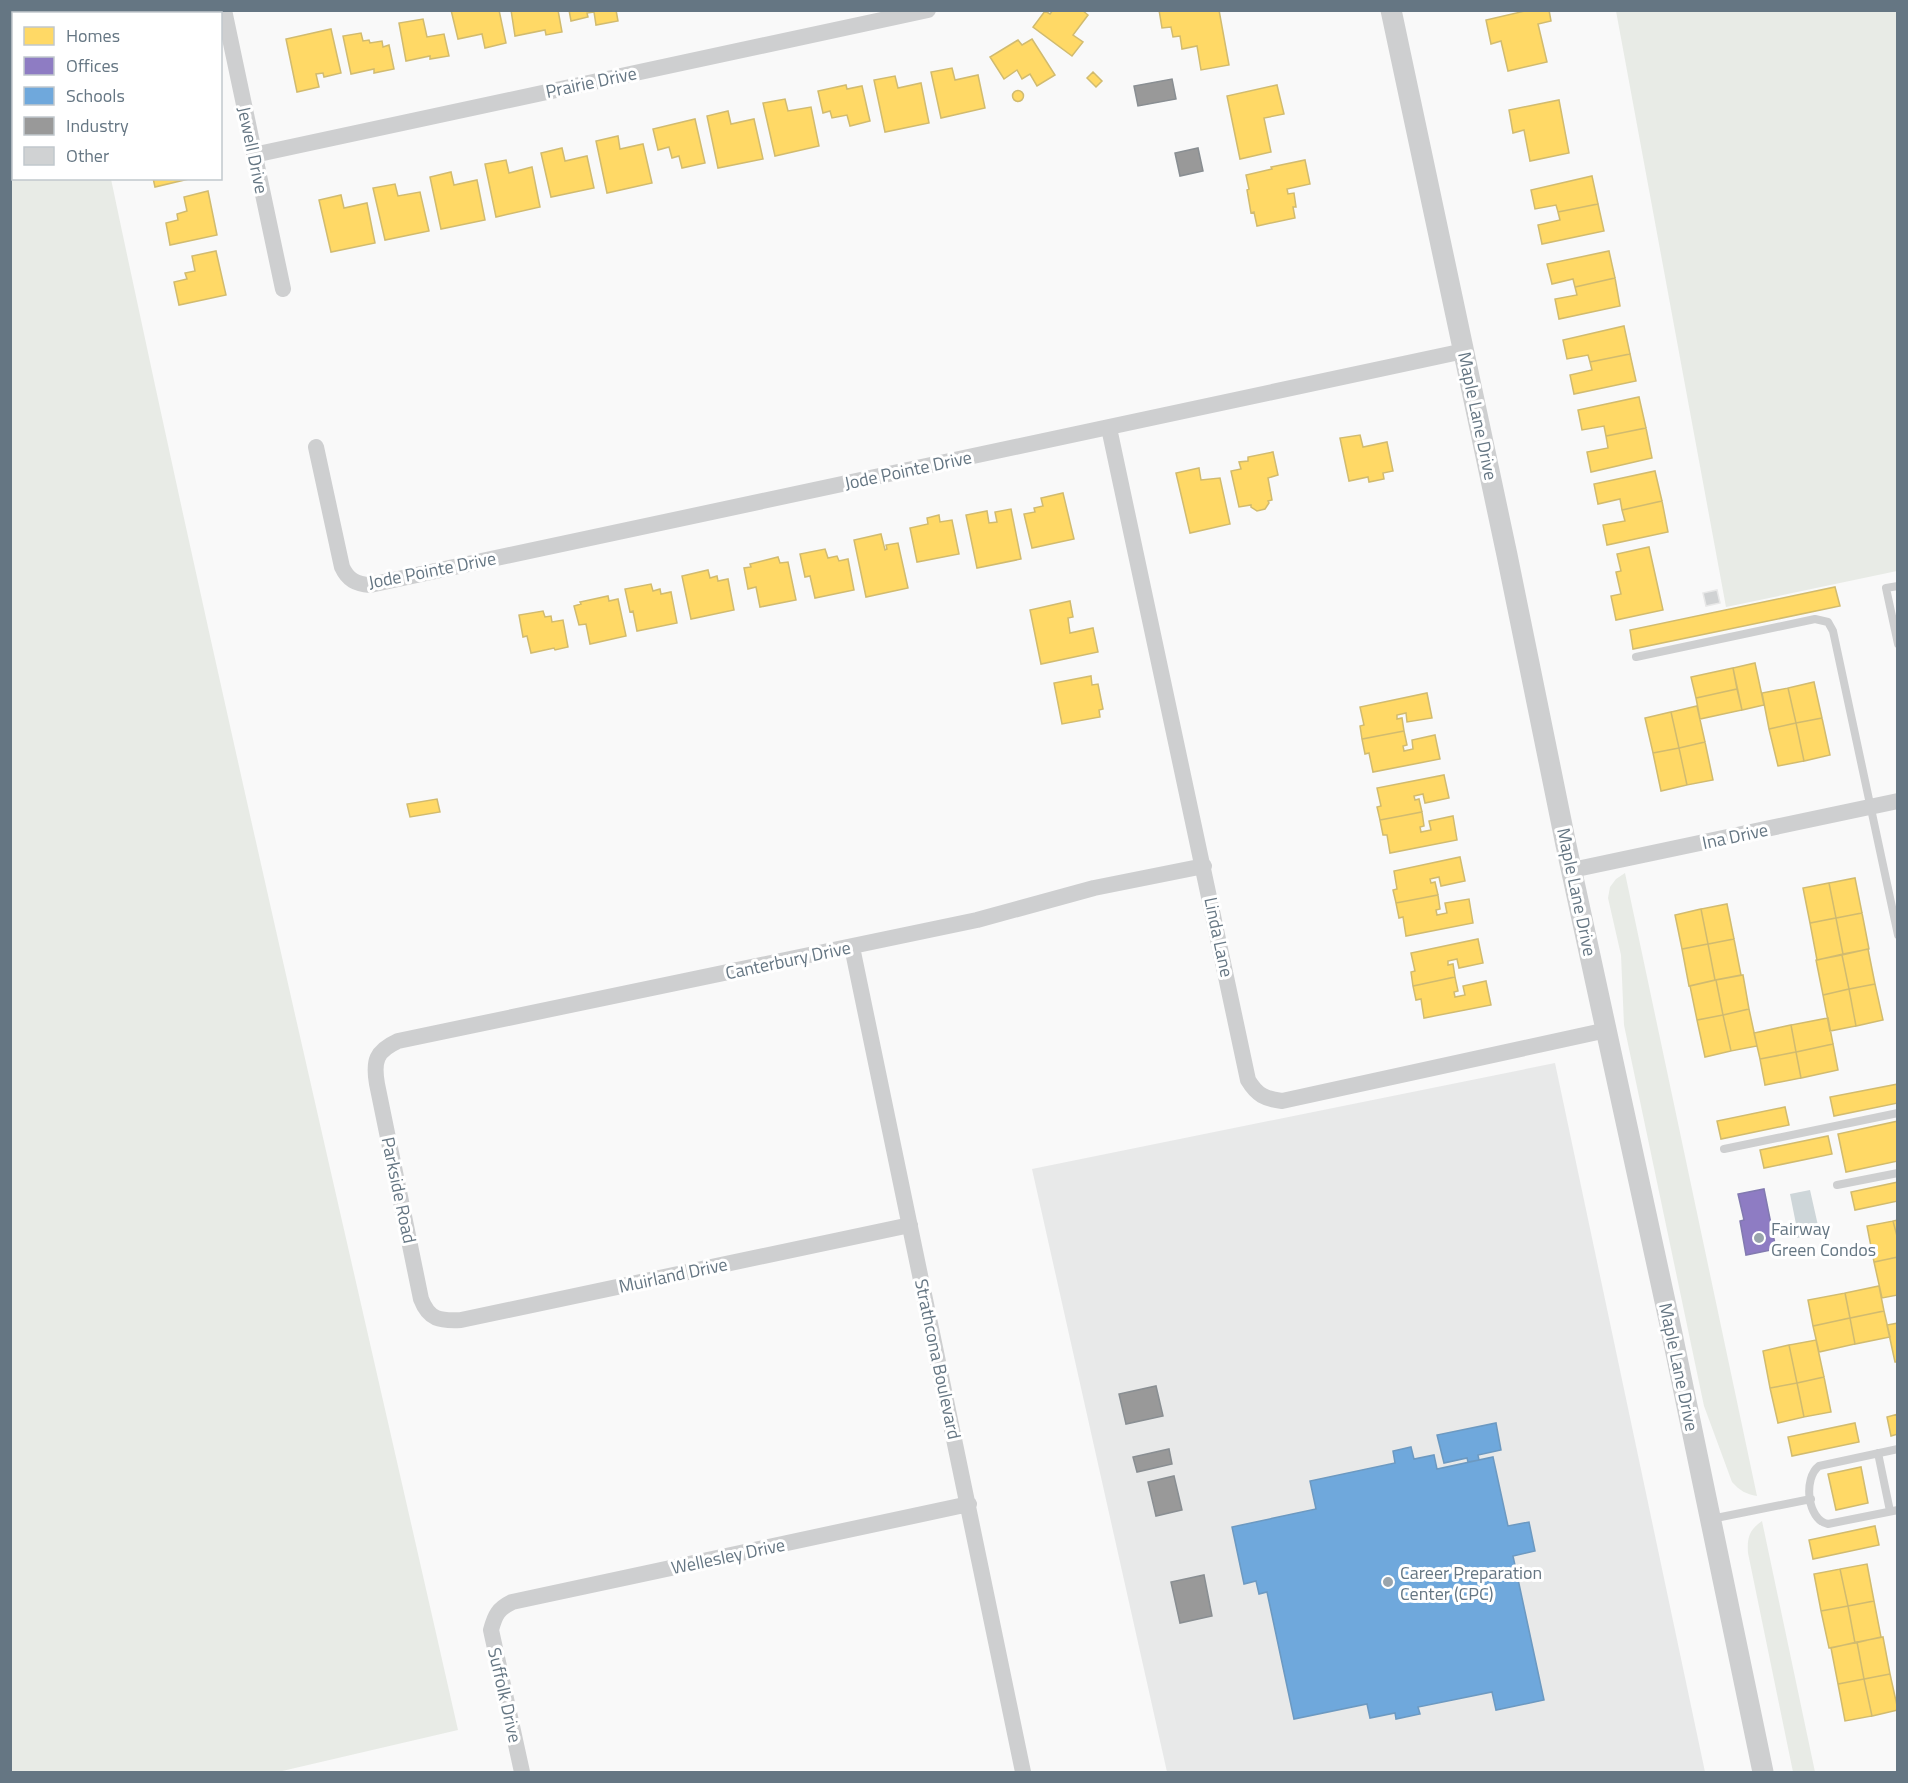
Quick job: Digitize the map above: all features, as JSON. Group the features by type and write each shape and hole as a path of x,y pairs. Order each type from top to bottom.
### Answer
{"street":[{"name":"Jewell Drive","path":"224,10 283,289"},
{"name":"Prairie Drive","path":"255,155 928,10"},
{"name":"Maple Lane Drive","path":"1391,10 1763,1773"},
{"name":"Jode Pointe Drive","path":"316,447 342,567 352,581 370,585 1464,351"},
{"name":"Linda Lane","path":"1109,428 1248,1080 1255,1092 1268,1099 1282,1101 1607,1030"},
{"name":"Ina Drive","path":"1572,870 1898,801"},
{"name":"Canterbury Drive","path":"377,1058 384,1048 398,1041 976,920 1094,888 1204,866"},
{"name":"Strathcona Boulevard","path":"852,946 1023,1773"},
{"name":"Parkside Road","path":"377,1058 374,1070 421,1299 425,1310 435,1318"},
{"name":"Muirland Drive","path":"435,1318 461,1320 910,1225"},
{"name":"Wellesley Drive","path":"494,1618 501,1608 512,1602 969,1504"},
{"name":"Suffolk Drive","path":"494,1618 491,1630 493,1642 522,1773"}],"lane":[{"path":"1898,586 1886,588 1898,644"},
{"path":"1636,657 1815,619 1828,622 1833,631 1898,935"},
{"path":"1724,1149 1898,1113"},
{"path":"1837,1185 1898,1173"},
{"path":"1878,1453 1894,1510 1828,1524 1818,1520 1809,1489 1813,1470 1818,1466 1878,1453 1898,1449"},
{"path":"1710,1520 1811,1499"}],"shaded area":[{"path":"10,11 76,11 12,12 12,180 111,180 238,761 458,1730 278,1772 11,1772"},
{"path":"1616,11 1897,11 1897,571 1726,607"},
{"path":"1625,873 1757,1496 1743,1492 1732,1482 1704,1406 1624,1025 1621,955 1608,898 1610,887"},
{"name":"Career Preparation Center (CPC)","path":"1555,1063 1705,1772 1167,1772 1032,1169"},
{"path":"1810,1190 1819,1230 1797,1238 1790,1194"},
{"path":"1762,1521 1815,1772 1793,1772 1748,1553 1750,1535"}],"building: Homes":[{"path":"451,10 499,10 506,43 485,48 482,34 458,39"},
{"path":"511,10 558,10 562,32 546,35 545,30 515,36"},
{"path":"569,10 616,10 618,21 596,25 594,12 587,13 588,17 571,21"},
{"path":"1053,10 1082,10 1088,15 1073,35 1083,42 1072,56 1033,27 1045,11 1050,14"},
{"path":"1159,10 1219,10 1229,65 1201,70 1197,46 1182,49 1180,36 1173,37 1171,27 1162,28"},
{"path":"1529,10 1549,10 1551,21 1538,24 1547,62 1508,71 1501,41 1491,44 1486,20"},
{"path":"423,19 427,37 444,34 449,56 430,59 430,56 406,61 399,23"},
{"path":"331,29 341,73 324,77 323,73 316,74 319,87 297,92 286,39"},
{"path":"361,33 363,41 369,40 370,43 382,41 383,47 389,45 394,69 374,73 374,69 351,74 343,36"},
{"path":"1032,39 1055,75 1037,86 1030,74 1022,79 1017,70 1004,79 990,57 1018,40 1022,45"},
{"path":"952,68 955,80 978,75 985,108 941,118 931,72"},
{"path":"1093,72 1102,81 1096,87 1087,78"},
{"path":"895,76 898,88 921,83 929,123 885,132 874,80"},
{"path":"846,85 847,89 862,86 870,121 850,126 847,115 832,118 830,111 823,113 818,91"},
{"path":"1277,85 1284,114 1264,118 1271,152 1240,159 1227,96"},
{"path":"1018,90 1024,96 1018,102 1012,96"},
{"path":"785,99 788,111 811,107 819,146 775,156 763,103"},
{"path":"1559,100 1569,153 1530,161 1524,130 1513,133 1509,110"},
{"path":"728,111 731,124 754,119 763,159 718,168 707,116"},
{"path":"695,119 705,163 682,168 679,156 672,158 669,147 658,150 653,129"},
{"path":"618,136 620,149 643,144 652,183 607,193 596,141"},
{"path":"562,148 565,161 587,156 594,188 551,197 541,153"},
{"path":"506,160 509,173 532,167 540,207 496,217 485,164"},
{"path":"1305,160 1310,184 1287,189 1288,194 1294,193 1295,218 1257,226 1254,212 1251,213 1246,175"},
{"path":"451,172 454,185 477,180 485,220 441,229 430,177"},
{"path":"1592,176 1598,204 1558,212 1556,205 1535,209 1531,190"},
{"path":"153,180 185,180 155,187"},
{"path":"395,184 398,196 420,192 429,231 385,240 373,188"},
{"path":"208,191 217,235 170,245 166,223 178,220 177,214 187,211 184,197"},
{"path":"341,195 344,208 367,203 375,243 331,252 319,200"},
{"path":"1598,204 1604,231 1542,244 1538,225 1560,220 1558,212"},
{"path":"216,251 226,295 179,305 174,282 187,279 185,273 195,271 192,256"},
{"path":"1609,251 1615,278 1575,287 1573,279 1552,284 1547,264"},
{"path":"1615,278 1620,306 1559,319 1555,299 1577,295 1575,287"},
{"path":"1624,326 1630,354 1590,362 1588,355 1567,359 1563,340"},
{"path":"1630,354 1636,381 1574,394 1570,375 1592,370 1590,362"},
{"path":"1639,397 1646,428 1606,436 1604,426 1582,430 1578,410"},
{"path":"1646,428 1652,458 1591,472 1587,452 1608,448 1606,436"},
{"path":"1360,435 1363,447 1387,442 1393,471 1383,473 1384,479 1369,482 1368,477 1349,481 1340,438"},
{"path":"1273,452 1278,475 1268,478 1272,500 1268,501 1265,509 1257,511 1251,505 1239,507 1231,471 1241,469 1239,462 1248,461 1248,457"},
{"path":"1199,468 1201,480 1220,478 1230,524 1190,533 1176,473"},
{"path":"1655,471 1662,501 1622,510 1620,499 1598,504 1594,484"},
{"path":"1063,493 1074,539 1032,548 1024,514 1035,512 1034,508 1043,506 1041,498"},
{"path":"1662,501 1668,532 1607,545 1603,525 1625,521 1622,510"},
{"path":"1011,509 1021,559 977,568 966,515 987,511 989,523 997,522 995,512"},
{"path":"939,515 940,522 952,520 959,554 917,562 910,528 928,524 927,518"},
{"path":"881,534 885,550 886,545 898,543 908,588 866,597 854,540"},
{"path":"1649,547 1663,610 1616,620 1611,596 1621,594 1616,572 1621,571 1617,554"},
{"path":"825,549 828,558 837,556 839,561 848,559 854,590 815,598 810,576 805,577 800,554"},
{"path":"778,557 780,563 788,562 796,600 760,607 756,587 748,589 744,568 751,567 750,564"},
{"path":"708,570 710,578 717,576 718,581 728,579 734,610 691,619 682,576"},
{"path":"651,584 653,591 660,589 661,594 671,592 677,623 637,631 625,589"},
{"path":"1835,587 1840,606 1633,649 1630,630"},
{"path":"608,596 609,601 618,599 626,636 590,644 586,624 579,625 574,606 581,604 580,602"},
{"path":"1070,601 1073,617 1068,618 1070,633 1093,628 1098,652 1041,664 1030,610"},
{"path":"543,611 545,617 551,616 552,622 563,620 568,647 531,653 527,636 523,637 519,615"},
{"path":"1755,663 1764,705 1742,710 1733,668"},
{"path":"1733,668 1737,689 1696,698 1691,677"},
{"path":"1091,676 1092,685 1098,684 1103,709 1099,710 1100,717 1062,724 1054,683"},
{"path":"1814,682 1822,718 1796,723 1788,688"},
{"path":"1788,688 1796,723 1769,729 1762,693"},
{"path":"1737,689 1742,710 1700,719 1696,698"},
{"path":"1427,693 1432,718 1407,722 1406,713 1397,715 1397,719 1402,718 1404,731 1362,739 1360,726 1364,725 1360,707"},
{"path":"1697,706 1705,742 1679,748 1671,712"},
{"path":"1671,712 1679,748 1653,753 1645,718"},
{"path":"1822,718 1830,755 1804,761 1796,723"},
{"path":"1796,723 1804,761 1778,766 1769,729"},
{"path":"1404,731 1407,745 1403,746 1404,751 1413,749 1412,740 1435,735 1440,759 1373,772 1369,753 1365,754 1362,739"},
{"path":"1705,742 1713,780 1687,785 1679,748"},
{"path":"1679,748 1687,785 1661,791 1653,753"},
{"path":"1444,775 1449,798 1425,803 1423,794 1414,796 1415,800 1419,799 1422,812 1380,820 1377,807 1381,806 1377,788"},
{"path":"437,799 440,812 410,817 407,804"},
{"path":"1422,812 1424,826 1420,827 1421,832 1431,830 1429,821 1453,816 1457,840 1390,853 1387,835 1383,835 1380,820"},
{"path":"1460,857 1465,881 1441,886 1439,877 1430,879 1431,883 1435,882 1438,895 1396,903 1393,890 1397,889 1394,871"},
{"path":"1855,878 1862,913 1836,918 1829,883"},
{"path":"1829,883 1836,918 1810,923 1803,888"},
{"path":"1438,895 1440,909 1436,910 1437,915 1447,913 1445,903 1469,899 1473,923 1406,936 1403,917 1399,918 1396,903"},
{"path":"1727,904 1734,939 1708,944 1701,909"},
{"path":"1701,909 1708,944 1682,949 1675,915"},
{"path":"1862,913 1869,949 1843,954 1836,918"},
{"path":"1836,918 1843,954 1817,960 1810,923"},
{"path":"1478,939 1483,963 1459,968 1457,959 1448,961 1448,965 1453,964 1455,977 1413,986 1411,972 1415,971 1411,953"},
{"path":"1734,939 1741,975 1715,980 1708,944"},
{"path":"1708,944 1715,980 1689,986 1682,949"},
{"path":"1868,949 1875,984 1849,989 1842,955"},
{"path":"1842,955 1849,989 1823,995 1816,960"},
{"path":"1743,975 1749,1009 1723,1015 1716,980"},
{"path":"1455,977 1458,991 1454,992 1455,997 1465,995 1463,986 1486,981 1491,1005 1424,1018 1421,999 1416,1000 1413,986"},
{"path":"1716,980 1723,1015 1697,1020 1690,986"},
{"path":"1875,984 1883,1020 1856,1026 1849,989"},
{"path":"1849,989 1856,1026 1830,1031 1823,995"},
{"path":"1749,1009 1757,1046 1731,1051 1723,1015"},
{"path":"1723,1015 1731,1051 1705,1057 1697,1020"},
{"path":"1828,1018 1833,1044 1796,1052 1791,1025"},
{"path":"1791,1025 1796,1052 1760,1059 1754,1033"},
{"path":"1833,1044 1838,1070 1801,1078 1796,1052"},
{"path":"1796,1052 1801,1078 1765,1085 1760,1059"},
{"path":"1898,1084 1898,1103 1834,1116 1830,1097"},
{"path":"1785,1107 1789,1125 1721,1139 1717,1121"},
{"path":"1898,1121 1898,1161 1846,1172 1838,1134"},
{"path":"1828,1136 1832,1154 1764,1168 1760,1150"},
{"path":"1898,1182 1898,1201 1855,1210 1851,1192"},
{"path":"1898,1220 1898,1240 1893,1221"},
{"path":"1893,1221 1898,1240 1898,1257 1874,1262 1867,1226"},
{"path":"1898,1257 1898,1295 1882,1298 1874,1262"},
{"path":"1879,1286 1884,1311 1850,1318 1845,1293"},
{"path":"1845,1293 1850,1318 1813,1326 1808,1300"},
{"path":"1884,1311 1890,1337 1855,1344 1850,1318"},
{"path":"1850,1318 1855,1344 1819,1352 1813,1326"},
{"path":"1898,1323 1898,1362 1895,1362 1887,1325"},
{"path":"1816,1340 1824,1377 1797,1383 1789,1345"},
{"path":"1789,1345 1797,1383 1770,1388 1763,1351"},
{"path":"1824,1377 1831,1412 1804,1417 1797,1383"},
{"path":"1797,1383 1804,1417 1778,1423 1770,1388"},
{"path":"1898,1414 1898,1434 1891,1436 1887,1417"},
{"path":"1855,1423 1859,1442 1792,1456 1788,1437"},
{"path":"1861,1467 1868,1503 1836,1510 1828,1474"},
{"path":"1875,1526 1879,1545 1813,1559 1809,1540"},
{"path":"1867,1564 1874,1601 1848,1606 1840,1569"},
{"path":"1840,1569 1848,1606 1821,1611 1814,1574"},
{"path":"1874,1601 1881,1637 1855,1643 1848,1606"},
{"path":"1848,1606 1855,1643 1829,1648 1821,1611"},
{"path":"1883,1637 1890,1674 1864,1679 1857,1642"},
{"path":"1857,1642 1864,1679 1838,1684 1831,1648"},
{"path":"1890,1674 1898,1710 1872,1716 1864,1679"},
{"path":"1864,1679 1872,1716 1845,1721 1838,1684"}],"building: Offices":[{"path":"1764,1189 1776,1249 1746,1255 1740,1221 1744,1220 1738,1194"}],"building: Schools":[{"path":"1496,1423 1501,1450 1478,1455 1479,1460 1468,1462 1467,1458 1444,1463 1437,1435"},
{"name":"Career Preparation Center (CPC)","path":"1411,1447 1414,1459 1434,1455 1437,1469 1493,1457 1508,1526 1529,1522 1535,1551 1513,1556 1544,1700 1496,1710 1492,1692 1418,1707 1420,1714 1396,1719 1395,1713 1370,1718 1367,1704 1294,1719 1267,1592 1259,1594 1256,1581 1244,1584 1232,1527 1316,1509 1310,1481 1395,1463 1393,1451"}],"building: Industry":[{"path":"1172,79 1176,99 1138,106 1134,86"},
{"path":"1198,148 1203,171 1180,176 1175,153"},
{"path":"1156,1386 1163,1416 1126,1424 1119,1394"},
{"path":"1169,1449 1172,1464 1137,1472 1133,1457"},
{"path":"1174,1476 1182,1510 1156,1516 1148,1482"},
{"path":"1204,1575 1212,1616 1180,1623 1171,1582"}],"building: Other":[{"path":"1717,590 1720,603 1706,606 1703,593"}],"place":[{"name":"Fairway Green Condos","path":"1759,1238"},
{"name":"Career Preparation Center (CPC)","path":"1388,1582"}]}
